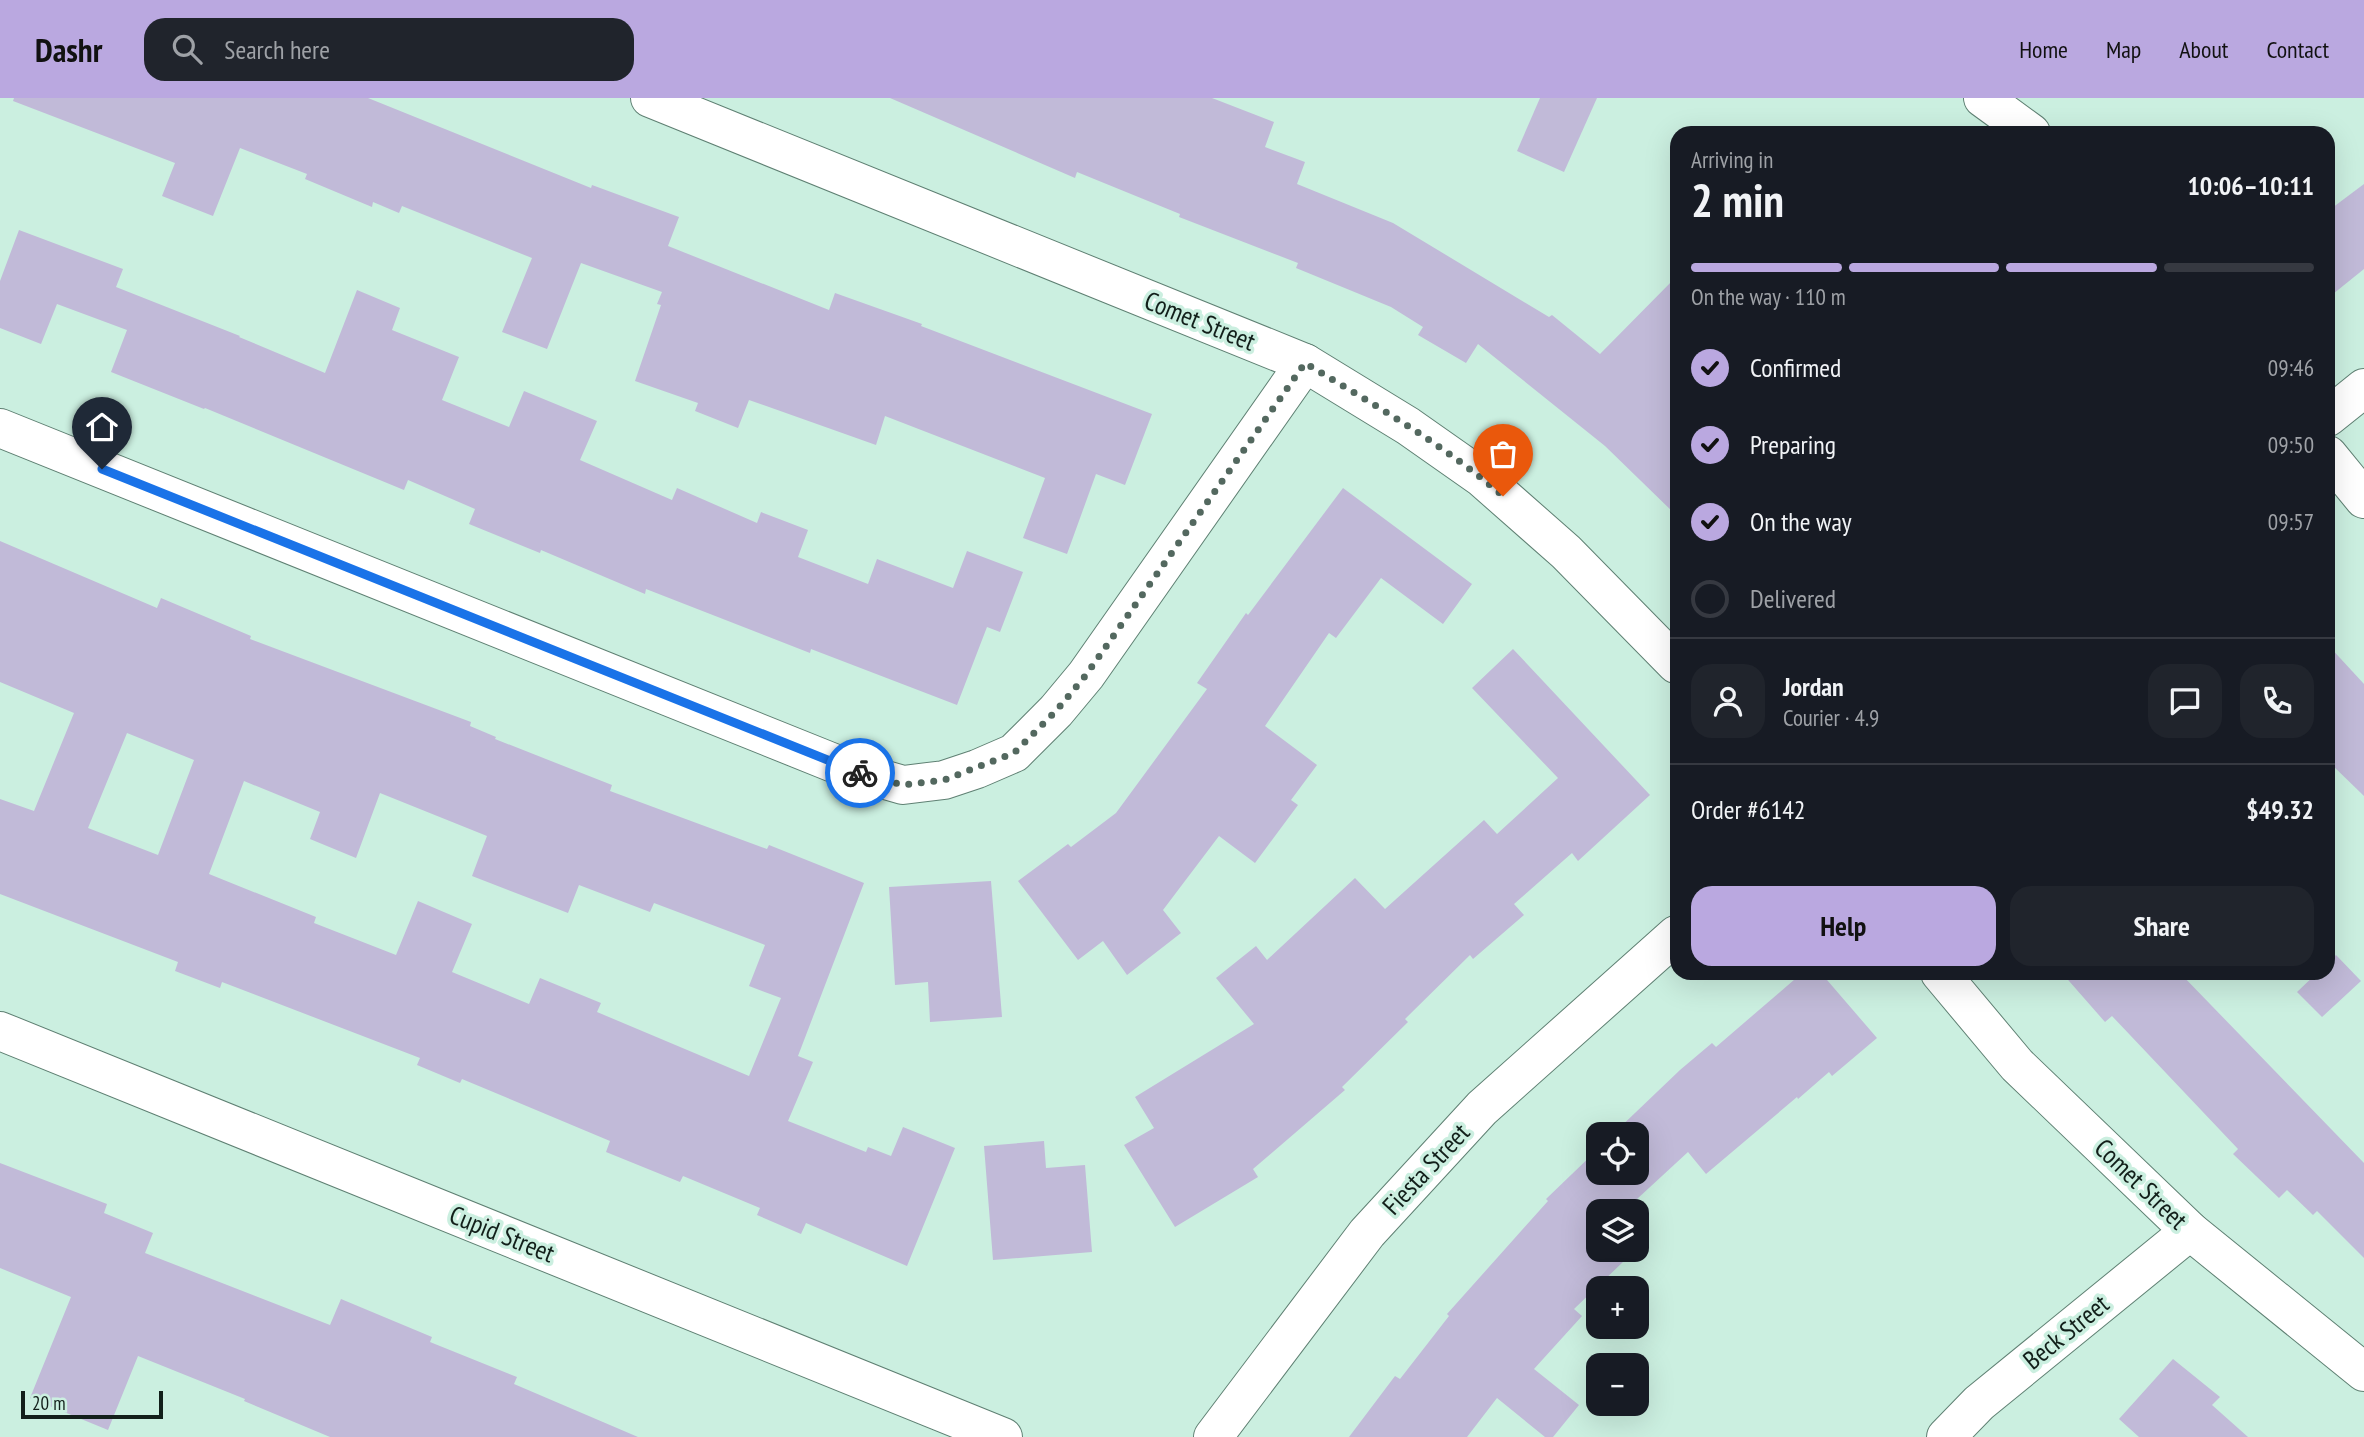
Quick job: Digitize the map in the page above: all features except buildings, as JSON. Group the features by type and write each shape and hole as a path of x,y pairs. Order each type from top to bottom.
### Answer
{"street":[{"name":"Comet Street","path":"650,98 1305,363 1408,426 1482,478 1566,552 1670,658"},
{"path":"1983,98 2021,126"},
{"path":"0,428 794,748 851,770 903,785 944,780 1014,753 1056,711 1086,675 1305,363"},
{"path":"2335,411 2364,388"},
{"path":"2335,464 2364,499"},
{"name":"Fiesta Street","path":"1213,1437 1367,1233 1482,1108 1670,940"},
{"name":"Comet Street","path":"1946,980 2017,1065 2190,1231 2364,1372"},
{"name":"Cupid Street","path":"0,1031 1003,1437"},
{"name":"Beck Street","path":"1946,1437 1979,1403 2190,1231"}],"way so far":[{"path":"860,773 903,785 944,780 1014,753 1056,711 1086,675 1305,363 1408,426 1503,496"}],"route":[{"path":"102,469 860,773"}]}
